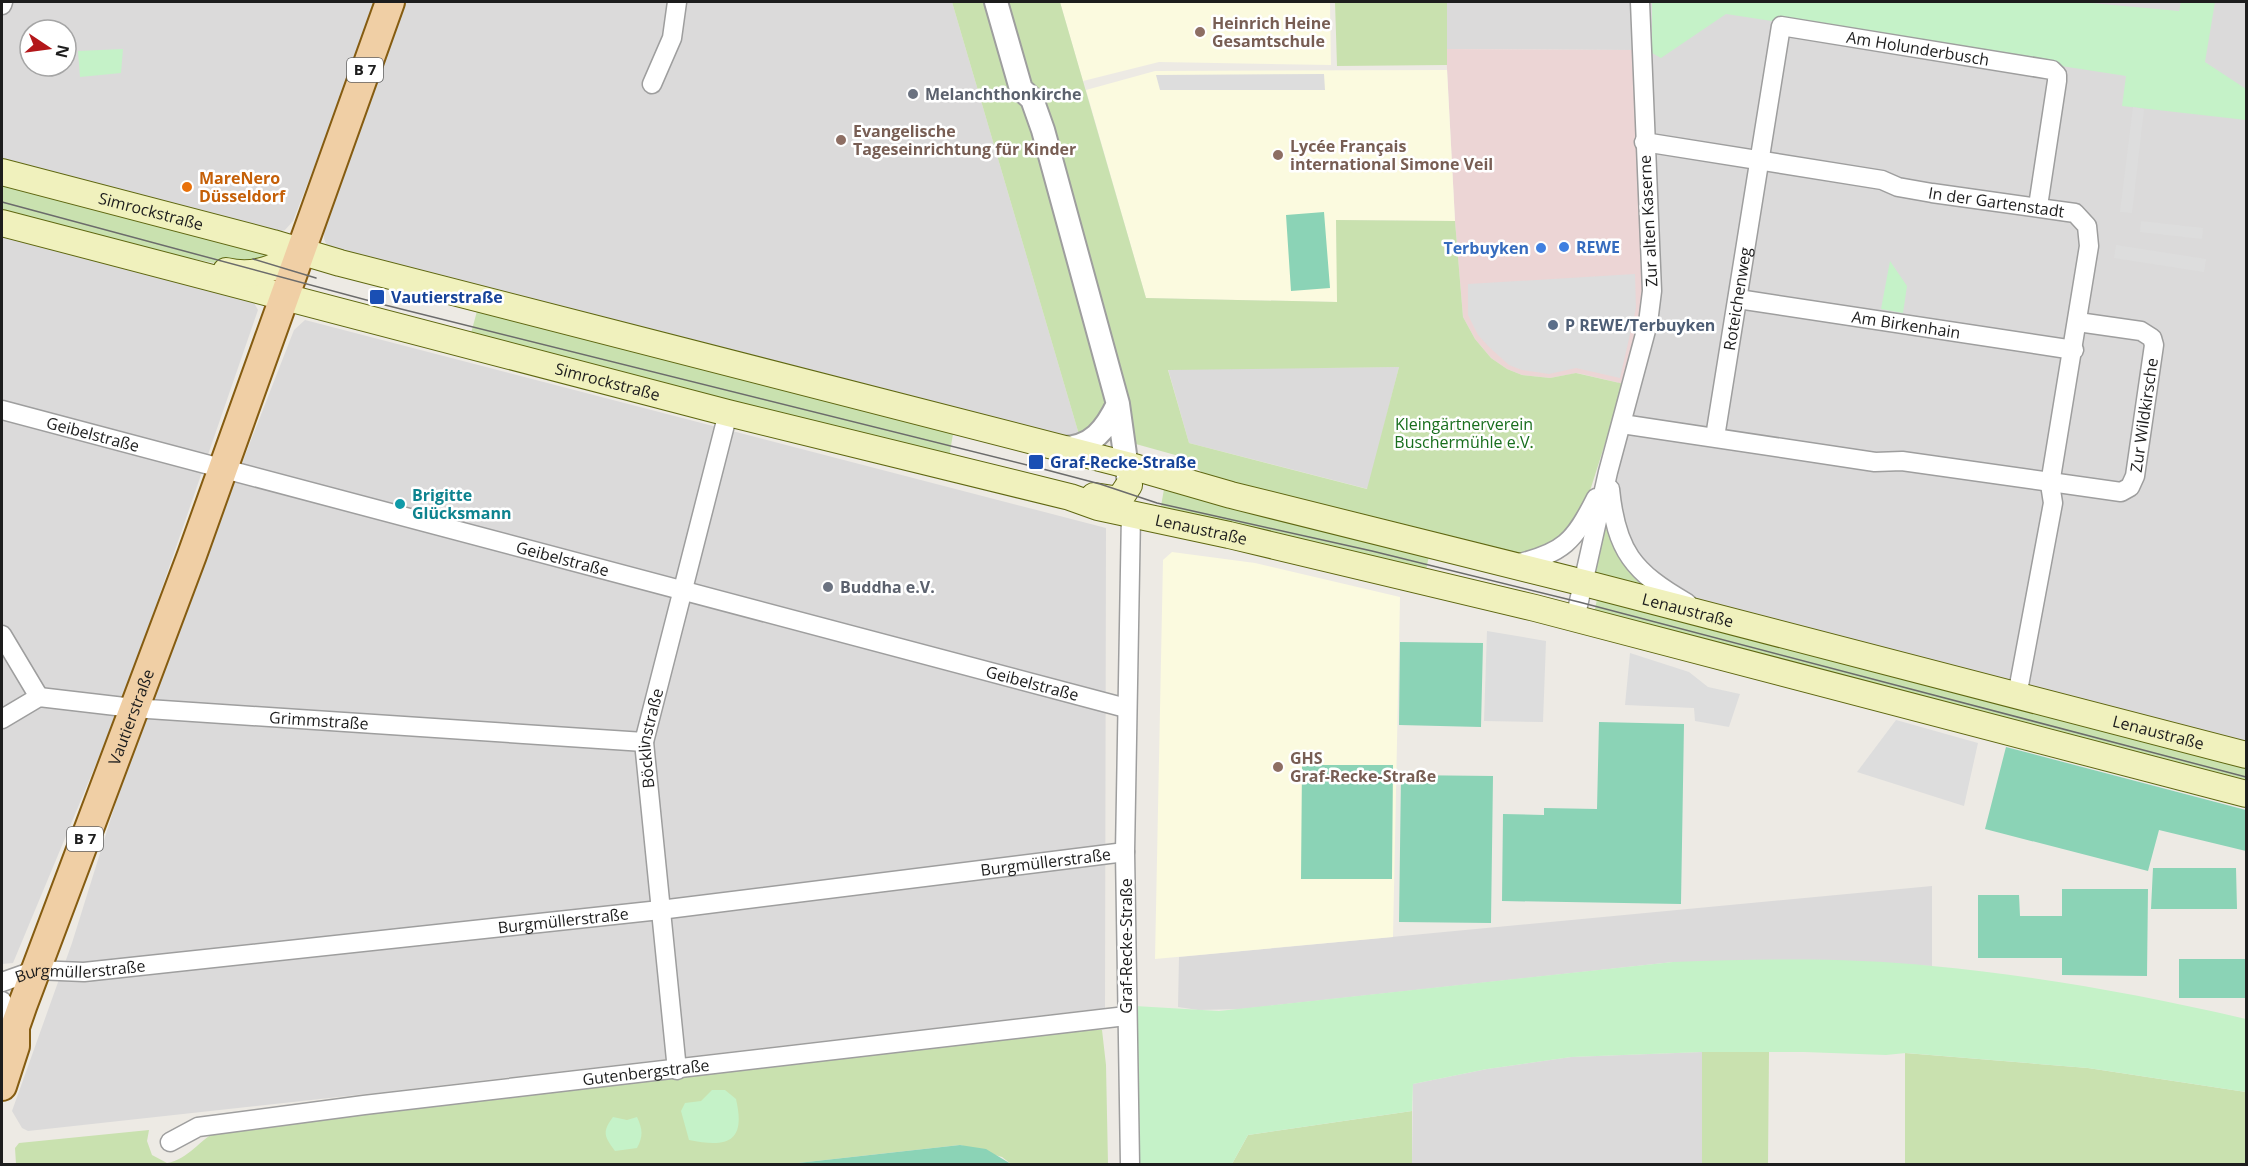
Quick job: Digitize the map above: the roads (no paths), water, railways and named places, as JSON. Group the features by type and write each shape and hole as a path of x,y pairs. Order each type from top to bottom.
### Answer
{"main road":[{"name":"Vautierstraße","path":"2,1086 15,1046 8,1036 36,970 134,708 390,2"},
{"name":"Simrockstraße","path":"2,172 301,250 340,263 1062,448 1128,475 1123,497 1114,501 1085,494 1070,497"},
{"name":"Simrockstraße","path":"2,223 728,413 1131,514"},
{"name":"Simrockstraße","path":"146,260 174,257 231,272 249,273 272,269 301,250"},
{"name":"Lenaustraße","path":"1128,475 1208,489 1513,565 2247,755"},
{"name":"Lenaustraße","path":"1131,514 1575,619 2247,794"}],"street":[{"path":"652,84 672,38 677,2"},
{"name":"Graf-Recke-Straße","path":"996,2 1021,89 1032,99 1043,130 1118,404 1128,475 1131,514 1125,852 1130,1164"},
{"name":"Graf-Recke-Straße","path":"1012,2 1036,86 1032,99"},
{"name":"Zur alten Kaserne","path":"1575,619 1608,472 1648,323 1652,291 1644,142 1640,2"},
{"name":"Am Holunderbusch","path":"1760,162 1781,26 2047,68 2054,72 2057,81 2038,206"},
{"name":"In der Gartenstadt","path":"1644,142 1882,180 1898,187 1932,193 2038,206 2075,213 2087,226 2089,246 2074,350 2050,484 2053,503 2017,696"},
{"name":"Roteichenweg","path":"1715,437 1760,162"},
{"name":"Am Birkenhain","path":"1738,299 2074,350"},
{"name":"Zur Wildkirsche","path":"2050,484 2121,492 2130,487 2135,476 2154,353 2152,338 2141,331 2078,322"},
{"path":"1062,448 1077,447 1096,437 1107,426 1118,404"},
{"name":"Geibelstraße","path":"2,410 1126,708"},
{"name":"Böcklinstraße","path":"677,1070 644,742 728,413"},
{"path":"1622,424 1875,462 1902,461 2050,484"},
{"name":"Zur alten Kaserne","path":"1513,565 1544,558 1568,543 1586,517 1608,472"},
{"name":"Zur alten Kaserne","path":"1608,472 1613,523 1620,543 1636,566 1662,589 1713,618"},
{"path":"2,635 39,697 2,719"},
{"name":"Grimmstraße","path":"39,697 134,708 644,742"},
{"name":"Burgmüllerstraße","path":"2,982 36,970 84,972 660,910 1125,852"},
{"name":"Burgmüllerstraße","path":"2,1001 8,1036"},
{"name":"Gutenbergstraße","path":"170,1142 198,1127 1126,1016"}],"tram line":[{"path":"2,202 385,305 1043,469 1100,484 1157,503 1372,551 1579,602 2246,777"},
{"path":"253,259 316,278"}],"place":[{"name":"Heinrich Heine Gesamtschule","path":"1200,32"},
{"name":"Melanchthonkirche","path":"913,94"},
{"name":"Evangelische Tageseinrichtung für Kinder","path":"841,140"},
{"name":"Lycée Français international Simone Veil","path":"1278,155"},
{"name":"MareNero Düsseldorf","path":"187,187"},
{"name":"REWE","path":"1564,247"},
{"name":"Terbuyken","path":"1541,248"},
{"name":"Vautierstraße","path":"377,297"},
{"name":"P REWE/Terbuyken","path":"1553,325"},
{"name":"Graf-Recke-Straße","path":"1036,462"},
{"name":"Brigitte Glücksmann","path":"400,504"},
{"name":"Buddha e.V.","path":"828,587"},
{"name":"GHS Graf-Recke-Straße","path":"1278,767"}],"park label":[{"name":"Kleingärtnerverein Buschermühle e.V.","path":"1464,433"}]}
